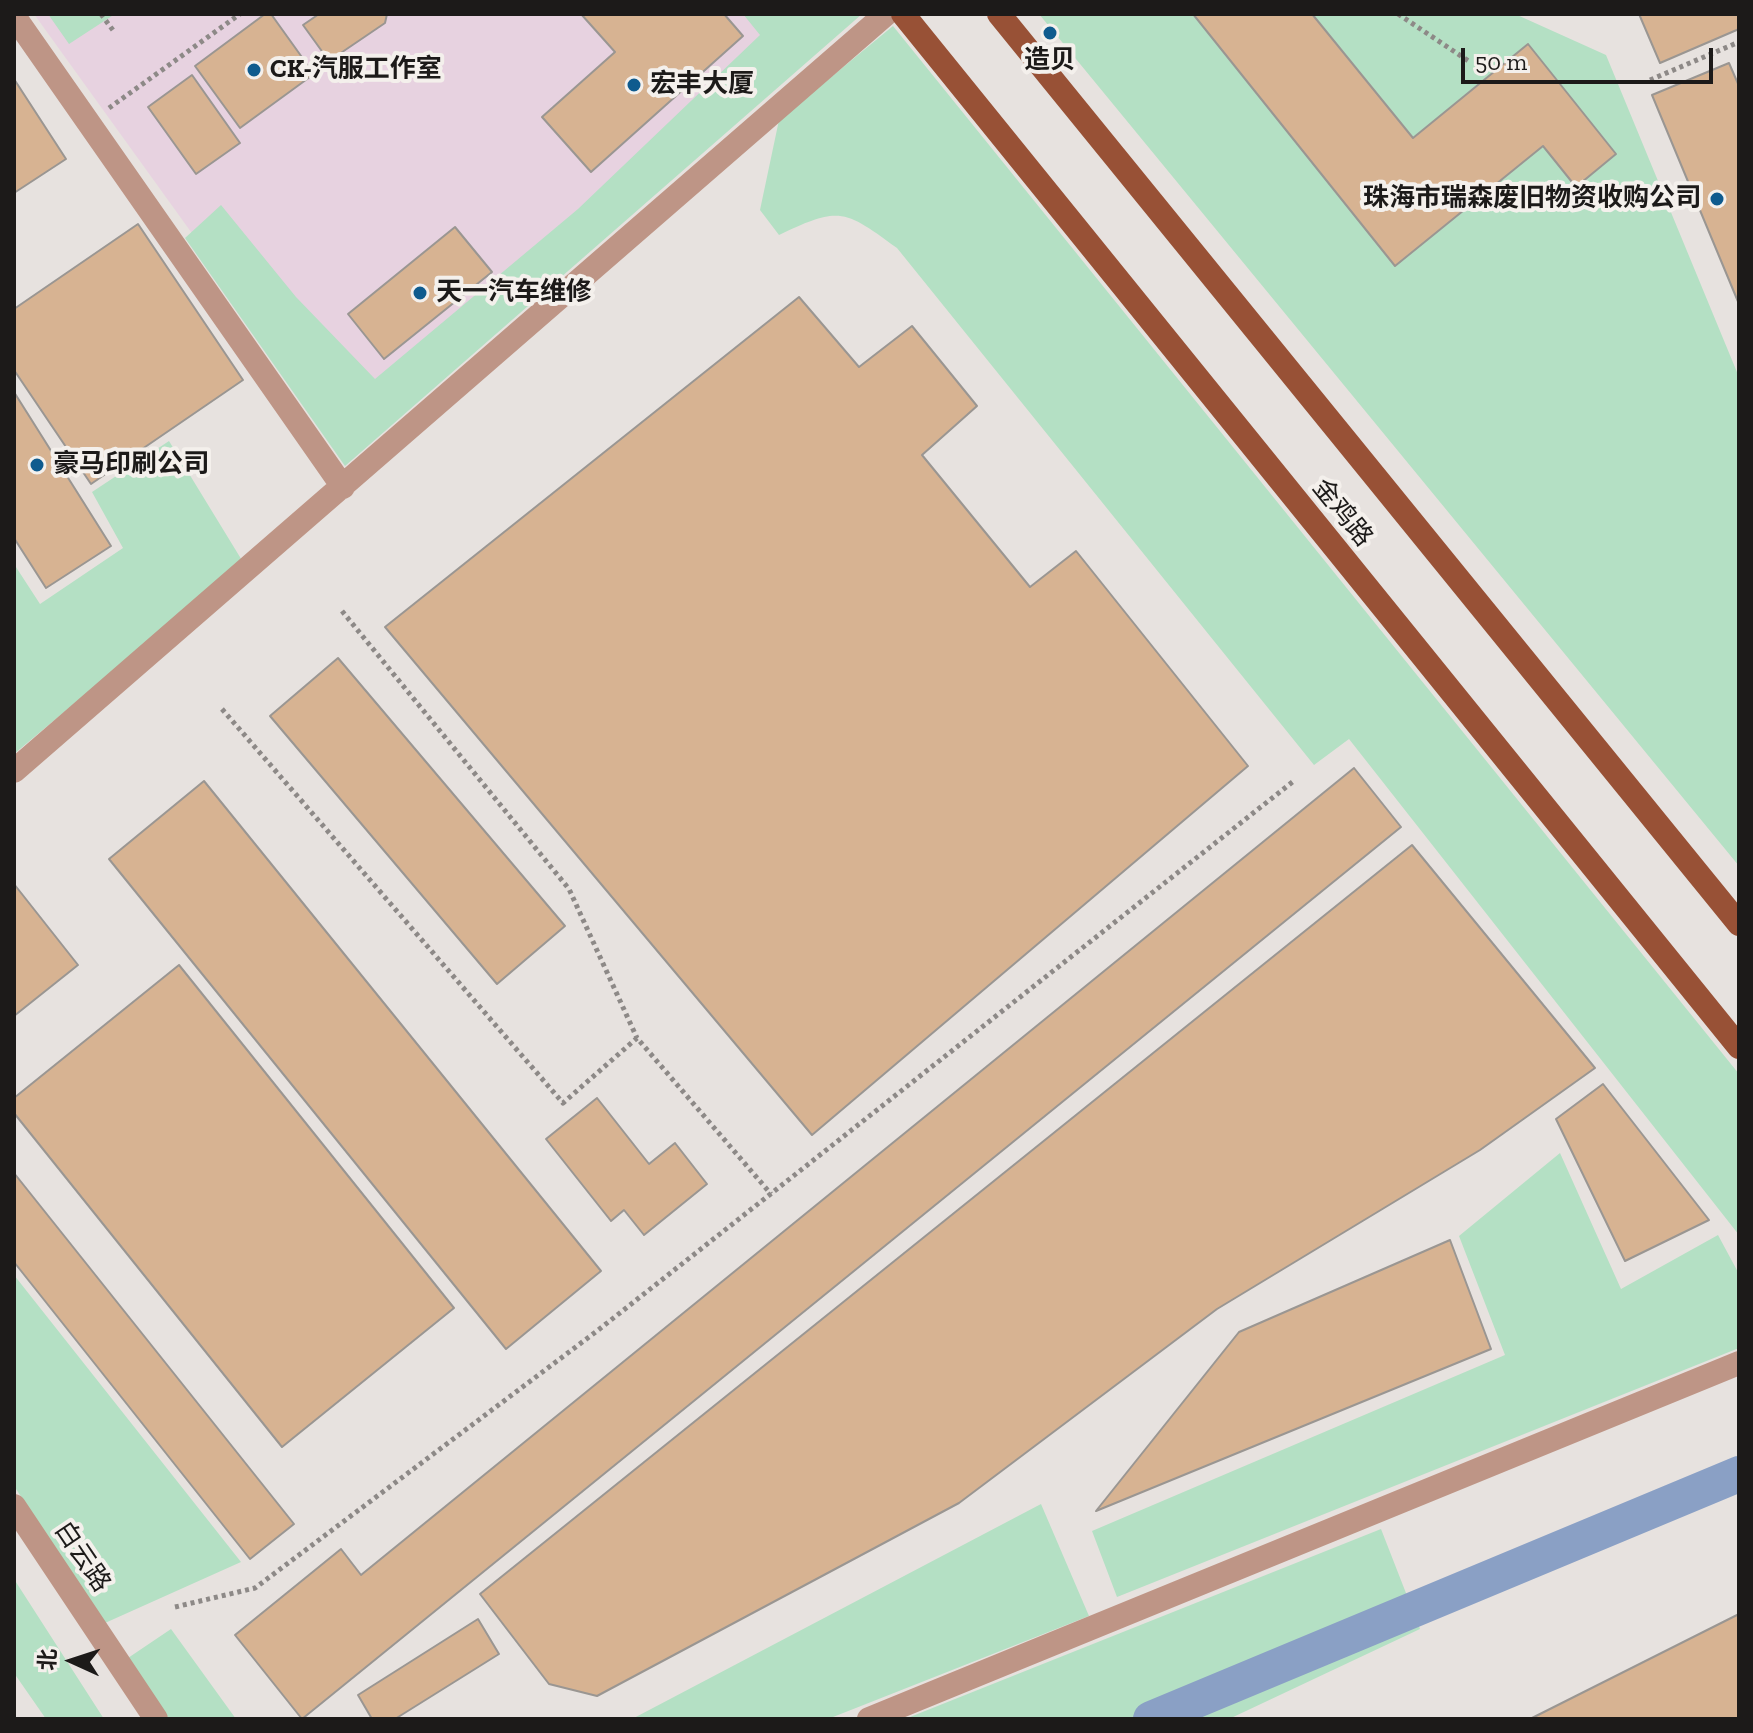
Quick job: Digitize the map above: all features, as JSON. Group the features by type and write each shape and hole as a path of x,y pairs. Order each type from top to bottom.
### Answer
{"main road":[{"name":"金鸡路","path":"903,14 1739,1047"},
{"name":"金鸡路","path":"999,14 1739,924"}],"street":[{"path":"14,771 886,14"},
{"path":"14,16 343,487"},
{"path":"869,1719 1739,1363"},
{"name":"白云路","path":"14,1506 156,1719"}],"path":[{"path":"101,14 115,33"},
{"path":"89,123 240,14"},
{"path":"1398,14 1470,62"},
{"path":"1650,80 1739,42"},
{"path":"342,611 569,889 637,1038 771,1194"},
{"path":"222,709 563,1103 637,1038"},
{"path":"175,1607 255,1588 597,1331 1295,780"}],"shaded area":[{"path":"34,14 823,14 343,443"}],"green space":[{"path":"48,14 115,14 69,44"},
{"path":"743,14 862,14 345,466 185,238 221,205 296,297 375,379 578,209 760,35"},
{"path":"1039,14 1515,14 1606,55 1739,377 1739,866"},
{"path":"893,26 1739,1074 1739,1235 1349,739 1314,765 897,248 865,225 841,216 815,219 779,235 760,210 779,120"},
{"path":"169,441 243,562 14,754 14,564 40,604 123,548 92,492"},
{"path":"1560,1153 1621,1289 1718,1235 1739,1274 1739,1348 1117,1597 1092,1531 1505,1355 1459,1236"},
{"path":"14,1275 241,1562 105,1623 14,1486"},
{"path":"1041,1504 1089,1616 828,1719 632,1719"},
{"path":"1381,1529 1420,1629 1229,1719 905,1719"},
{"path":"14,1579 104,1719 46,1719 14,1673"},
{"path":"171,1629 236,1719 169,1719 128,1658"}],"building":[{"name":"CK-汽服工作室","path":"265,14 271,14 314,74 240,128 195,66"},
{"path":"319,14 387,14 385,23 329,61 303,25"},
{"name":"宏丰大厦","path":"581,14 724,14 743,36 591,172 542,117 615,52"},
{"path":"1193,14 1312,14 1413,138 1528,44 1616,154 1576,187 1543,146 1395,266"},
{"path":"1639,14 1739,14 1739,29 1660,63"},
{"name":"珠海市瑞森废旧物资收购公司","path":"1729,63 1739,86 1739,304 1652,95"},
{"path":"192,75 240,143 196,174 148,107"},
{"path":"14,79 66,159 14,193"},
{"path":"138,224 243,380 91,484 14,370 14,309"},
{"name":"天一汽车维修","path":"455,227 492,272 384,359 348,314"},
{"path":"799,297 859,367 912,326 977,406 922,455 1030,587 1076,551 1248,766 812,1135 385,627"},
{"name":"豪马印刷公司","path":"14,392 111,546 46,588 14,538"},
{"path":"338,658 565,926 497,984 270,716"},
{"path":"1354,768 1401,827 302,1719 235,1635 341,1549 361,1575"},
{"path":"204,781 601,1271 506,1349 109,859"},
{"path":"1412,845 1595,1068 1480,1150 1217,1309 959,1503 597,1696 549,1684 480,1594"},
{"path":"14,884 78,965 14,1016"},
{"path":"179,965 454,1308 282,1447 14,1113 14,1098"},
{"path":"1603,1084 1709,1220 1625,1261 1556,1119"},
{"path":"597,1098 649,1164 675,1143 707,1184 644,1235 624,1210 611,1221 546,1139"},
{"path":"14,1173 294,1524 250,1559 14,1262"},
{"path":"1450,1240 1491,1349 1096,1511 1239,1332"},
{"path":"1739,1614 1739,1719 1530,1719"},
{"path":"478,1619 499,1654 395,1719 372,1719 358,1695"}],"waterway":[{"path":"1151,1719 1739,1474"}],"place":[{"name":"造贝","path":"1050,33"},
{"name":"CK-汽服工作室","path":"254,70"},
{"name":"宏丰大厦","path":"634,85"},
{"name":"珠海市瑞森废旧物资收购公司","path":"1717,199"},
{"name":"天一汽车维修","path":"420,293"},
{"name":"豪马印刷公司","path":"37,465"}]}
